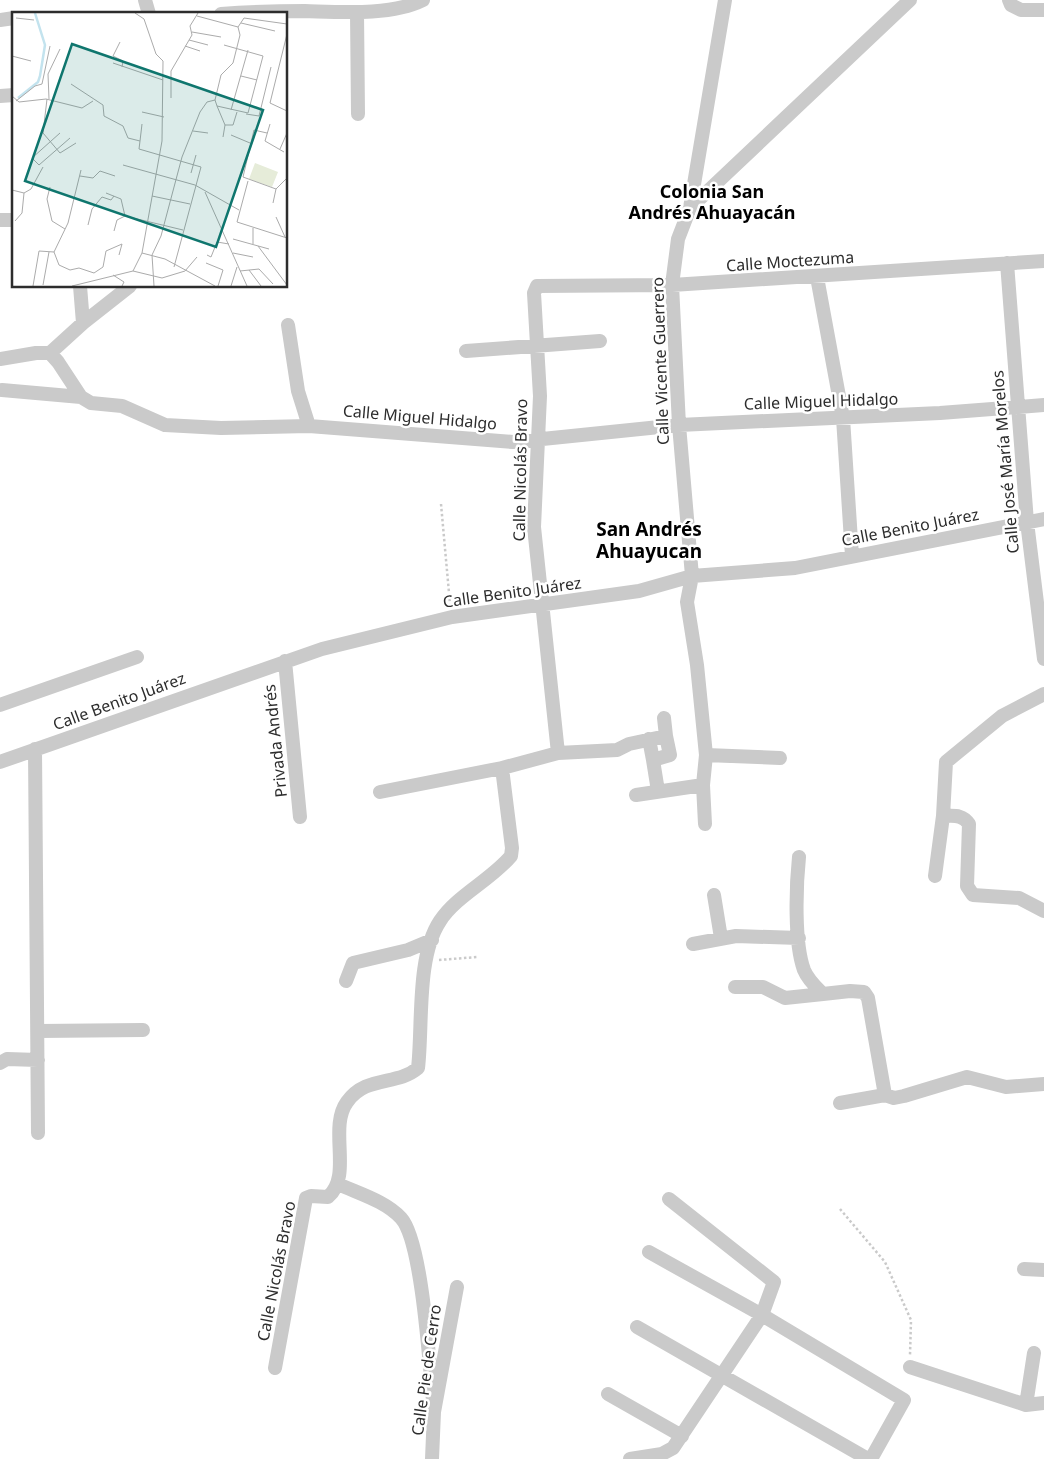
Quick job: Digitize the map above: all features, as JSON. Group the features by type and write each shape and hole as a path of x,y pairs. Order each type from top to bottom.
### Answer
{"street":[{"path":"257,12 357,12 406,6 423,0"},
{"path":"690,208 725,0"},
{"name":"Calle Vicente Guerrero","path":"705,824 703,785 706,755 697,666 687,602 692,576 679,424 672,285 678,239 690,208 910,0"},
{"path":"1009,0 1011,5 1021,10 1044,10"},
{"path":"357,12 358,114"},
{"name":"Calle Moctezuma","path":"537,286 672,285 1044,261"},
{"name":"Calle José María Morelos","path":"1007,263 1027,522 1044,658"},
{"path":"817,277 843,418 852,556"},
{"name":"Calle Nicolás Bravo","path":"537,286 534,293 540,396 536,440 534,526 558,753"},
{"path":"80,288 83,323"},
{"path":"50,353 83,323 127,288"},
{"path":"288,325 298,391 309,426"},
{"path":"466,351 600,341"},
{"path":"0,359 36,352 50,353 81,397"},
{"name":"Calle Miguel Hidalgo","path":"2,390 81,397 91,403 122,406 165,425 221,428 309,426 496,442 536,440 679,424 843,418 1044,405"},
{"name":"Calle Benito Juárez","path":"0,762 322,649 452,617 483,611 542,606 639,591 692,576 795,568 1044,519"},
{"path":"0,706 137,657"},
{"name":"Privada Andrés","path":"285,661 300,817"},
{"path":"935,876 943,816 946,762 1002,716 1044,694"},
{"path":"652,760 670,754 664,718"},
{"path":"380,792 502,768 558,753 617,750 629,744 666,736"},
{"path":"649,739 658,791"},
{"path":"35,749 38,1133"},
{"path":"706,755 780,758"},
{"path":"434,1412 420,1276 413,1241 403,1220 389,1207 338,1184 340,1120 345,1103 356,1091 372,1083 412,1073 418,1068 420,1008 427,961 432,940 440,921 511,856 512,848 502,768"},
{"path":"636,795 703,785"},
{"path":"943,816 959,816 965,818 969,824 968,890 972,895 1019,898 1044,911"},
{"path":"799,857 796,881 799,938 804,970 811,982 823,994"},
{"path":"714,895 721,938"},
{"path":"693,944 736,936 799,938"},
{"path":"346,981 353,962 408,950 432,940"},
{"path":"735,987 763,987 785,998 850,991 864,992 868,998 884,1095"},
{"path":"38,1031 143,1030"},
{"path":"0,1063 7,1059 38,1060"},
{"path":"840,1103 884,1095 894,1098 904,1096 967,1077 1006,1087 1044,1084"},
{"name":"Calle Nicolás Bravo","path":"275,1368 306,1198 311,1196 328,1197 338,1184"},
{"path":"630,1459 662,1454 673,1448 762,1315 774,1282 669,1199"},
{"path":"637,1327 869,1459 904,1400 762,1315 649,1252"},
{"path":"1024,1270 1044,1270"},
{"name":"Calle Pie de Cerro","path":"432,1459 434,1412 456,1287"},
{"path":"1026,1404 1034,1353"},
{"path":"910,1367 1026,1404 1044,1403"},
{"path":"608,1394 682,1436"}],"path":[{"path":"441,504 452,617"},
{"path":"427,961 477,957"},
{"path":"840,1209 885,1262 911,1320 910,1367"}],"district":[{"name":"Colonia San Andrés Ahuayacán","path":"712,201"},
{"name":"San Andrés Ahuayucan","path":"649,540"}]}
